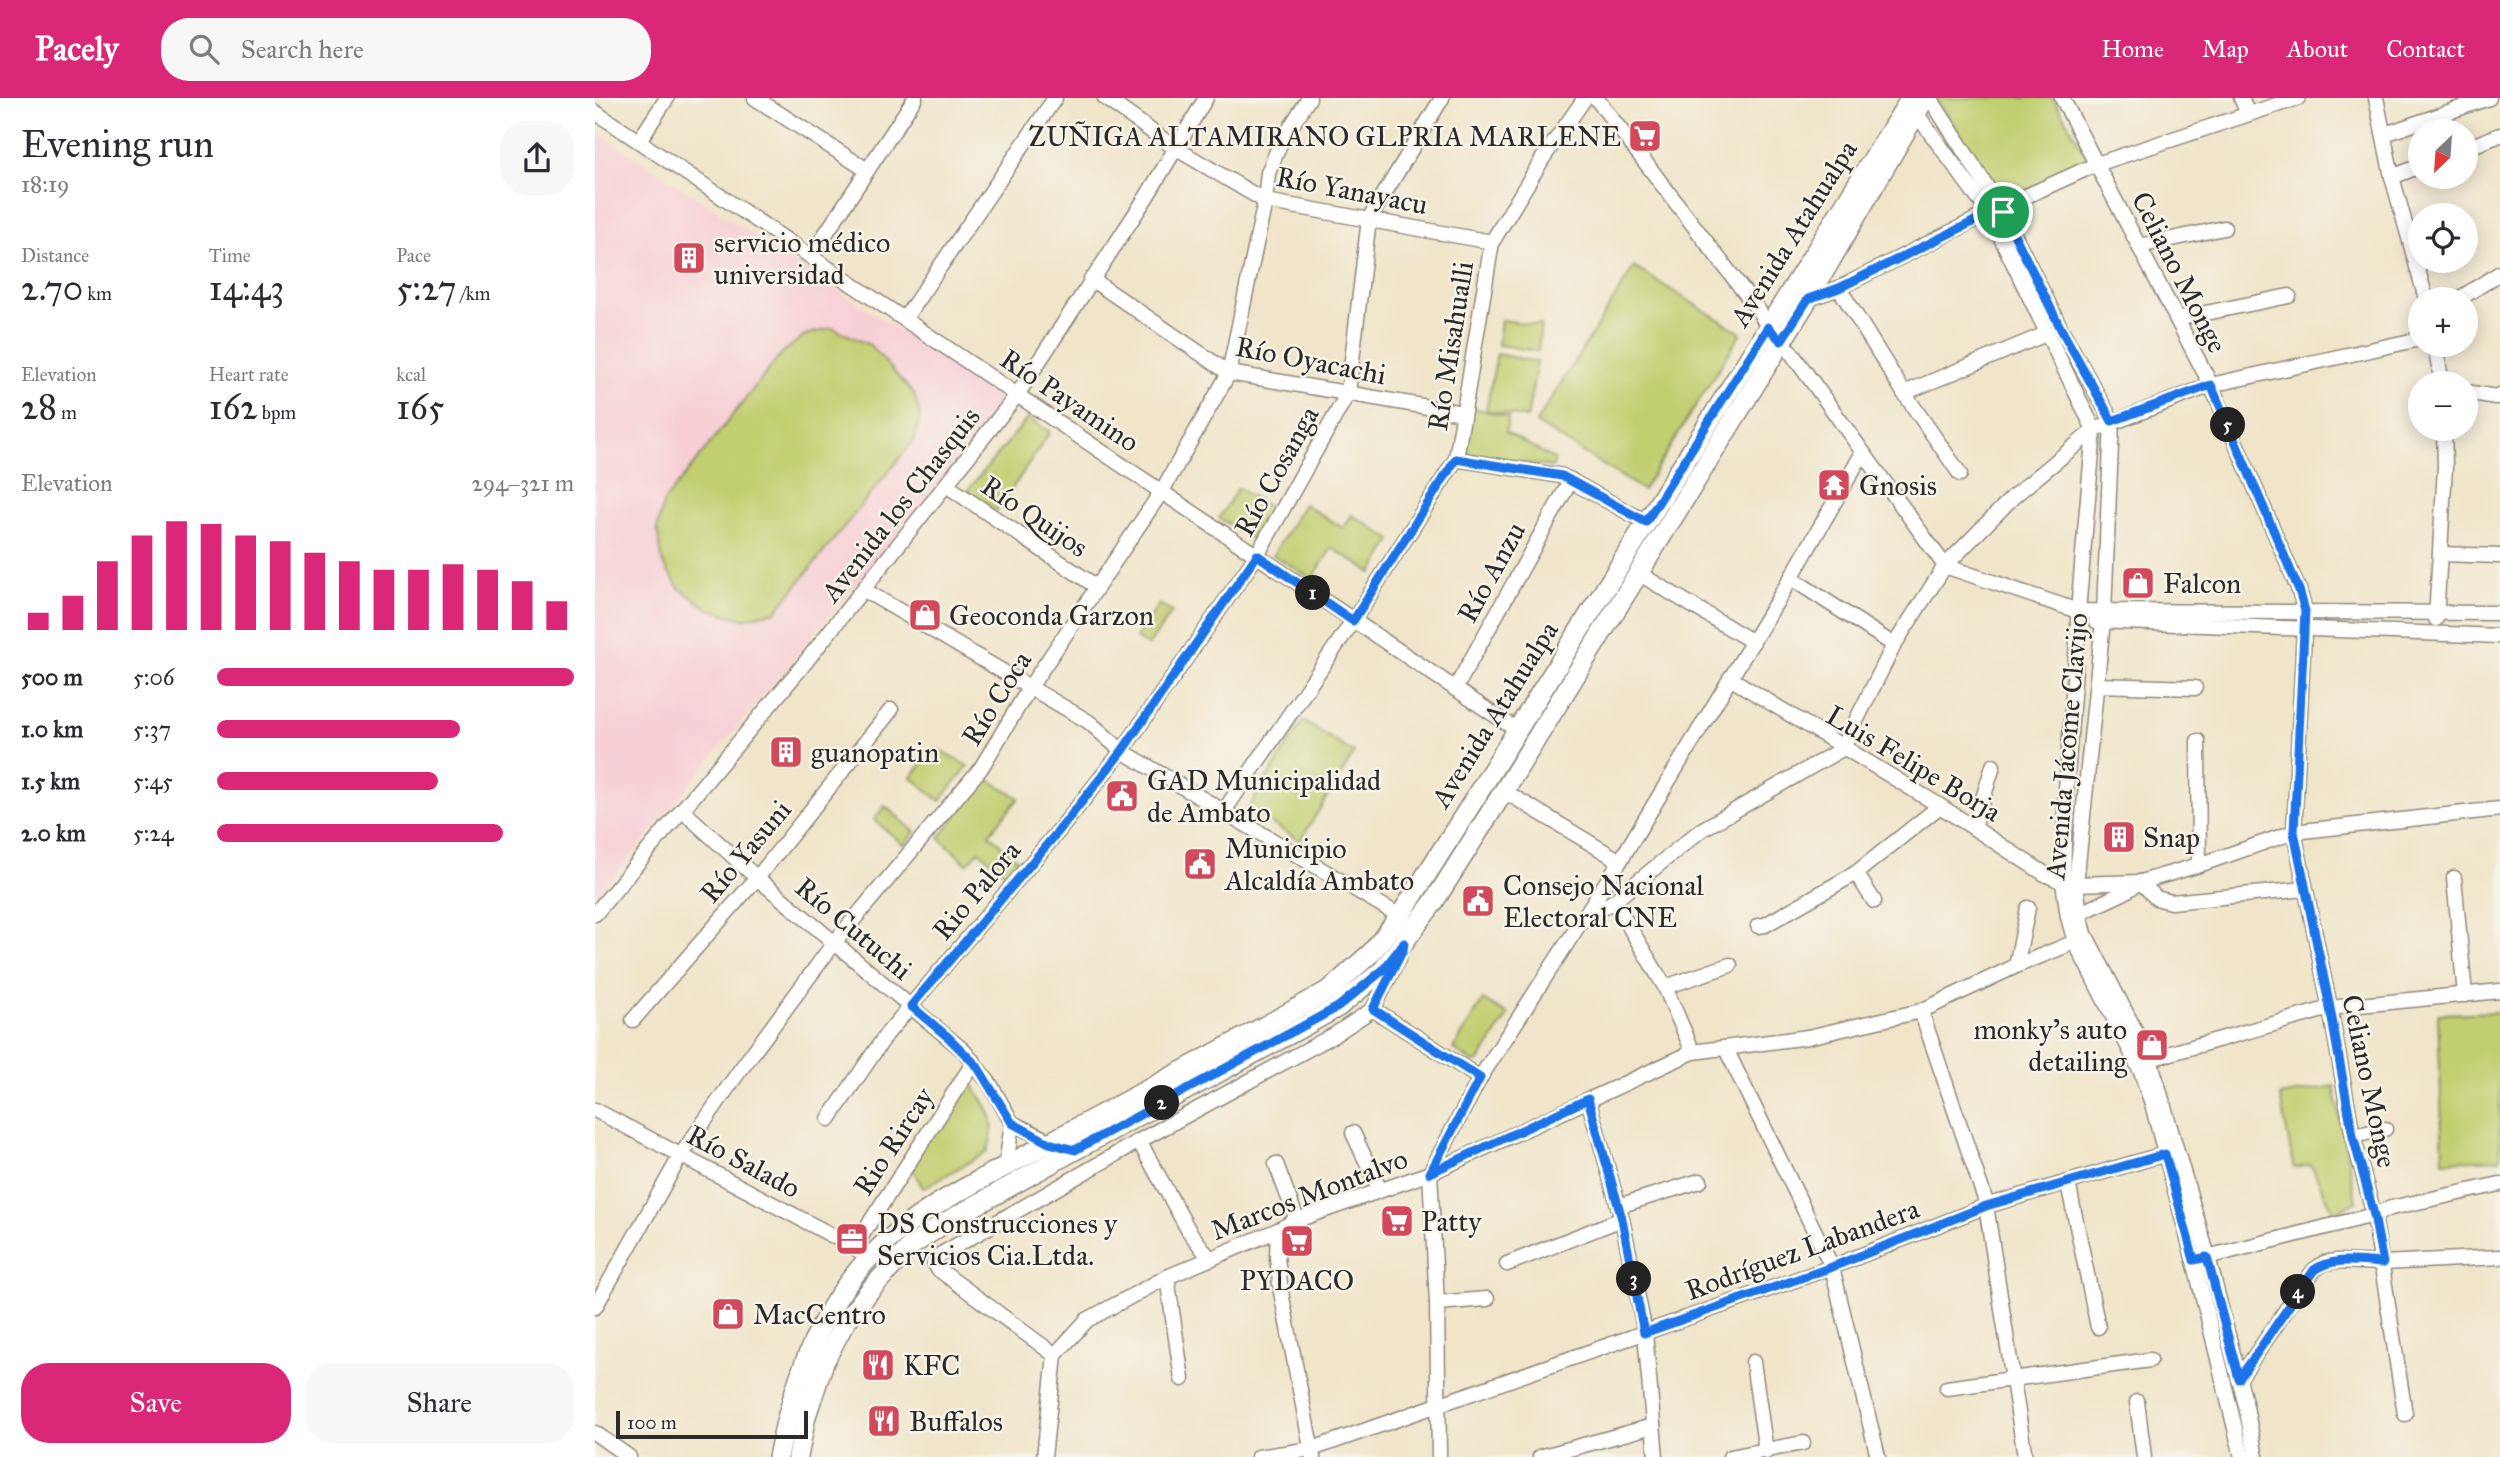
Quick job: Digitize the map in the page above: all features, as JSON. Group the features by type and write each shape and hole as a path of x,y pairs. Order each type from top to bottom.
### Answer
{"main road":[{"name":"Avenida Atahualpa","path":"798,1457 806,1416 824,1362 844,1324 911,1246 946,1222 1338,1007 1383,970 1433,903 1504,791 1638,573 1775,334 1920,102"},
{"name":"Avenida Atahualpa","path":"778,1457 788,1407 803,1363 861,1252 1006,1166 1331,989 1372,952 1400,916 1646,522 1775,334 1808,299 1920,102"}],"street":[{"path":"639,141 667,98"},
{"path":"755,98 867,170"},
{"path":"905,318 1055,98"},
{"name":"Río Yanayacu","path":"1105,98 1175,148 1265,201 1492,242"},
{"name":"Avenida los Chasquis","path":"595,914 800,670 1017,395 1147,196 1206,98"},
{"name":"Río Coca","path":"595,1307 681,1155 834,943 981,768 1030,687 1162,491 1229,373 1265,201 1268,173 1280,144 1309,98"},
{"name":"Río Cosanga","path":"1061,828 1122,751 1257,555 1348,393 1369,219 1442,98"},
{"name":"Río Misahualli","path":"1224,811 1353,621 1456,459 1492,242 1543,158 1585,98"},
{"path":"1596,98 1759,311 1945,566 2078,611 2089,621 2103,617 2305,611 2500,613"},
{"name":"Celiano Monge","path":"2062,98 2211,385 2299,590 2305,611 2294,832 2353,1136 2374,1215 2405,1414"},
{"path":"2241,98 2248,114"},
{"path":"1808,299 1839,288 2097,164 2298,98"},
{"path":"2376,98 2392,177 2423,287"},
{"path":"2385,134 2489,98"},
{"path":"811,256 910,100"},
{"path":"1920,102 1995,211 2112,421"},
{"path":"1920,102 1995,211 2046,334 2094,430"},
{"name":"Río Payamino","path":"595,112 1517,730"},
{"path":"2478,143 2500,135"},
{"path":"2392,177 2408,171"},
{"path":"2139,246 2224,228"},
{"path":"2478,287 2500,273"},
{"name":"Río Oyacachi","path":"1091,279 1229,373 1463,413"},
{"path":"1839,288 1904,393 1960,474"},
{"path":"2176,319 2289,296"},
{"path":"1904,393 2046,334"},
{"path":"1578,923 1615,901 1701,830 1842,749 1894,645 1945,566 2014,496 2094,430 2211,385 2408,342"},
{"path":"2478,394 2496,397 2500,395"},
{"name":"Avenida Jácome Clavijo","path":"2069,883 2097,685 2103,617 2112,421"},
{"name":"Avenida Jácome Clavijo","path":"2094,430 2065,803 2069,883 2074,916 2080,938 2141,1072 2239,1379 2256,1457"},
{"path":"2437,634 2435,613 2441,554 2444,441"},
{"path":"1439,1457 1437,1303 1430,1173 1480,1078 1620,861 1753,642 1862,454"},
{"path":"1456,459 1562,476 1646,522"},
{"name":"Río Anzu","path":"1455,689 1571,480"},
{"name":"Río Quijos","path":"946,485 1097,587"},
{"path":"2441,554 2500,556"},
{"path":"1638,573 1753,642"},
{"path":"1791,578 1894,645"},
{"path":"864,590 1089,722 1122,751 1400,916"},
{"path":"2103,617 2306,630 2500,636"},
{"name":"Luis Felipe Borja","path":"1730,678 1842,749 1940,806 2045,874 2069,883"},
{"path":"2097,685 2195,688"},
{"name":"Río Yasuni","path":"633,1020 757,878 891,710"},
{"path":"2198,741 2199,865"},
{"path":"1974,828 1993,766"},
{"path":"1504,791 1620,861"},
{"path":"1758,926 1765,925 1856,873 1940,806"},
{"path":"2074,916 2141,882 2294,832 2500,809"},
{"name":"Río Cutuchi","path":"682,810 757,878 948,1037 974,1062 1012,1123"},
{"name":"Rio Palora","path":"829,1119 886,1035 1061,828"},
{"path":"1856,873 1874,901"},
{"path":"2454,878 2465,995"},
{"path":"2069,883 2141,882 2156,898 2171,902 2305,889"},
{"path":"1615,901 1665,987 1693,1052"},
{"path":"2016,966 2028,908"},
{"name":"Avenida Jácome Clavijo","path":"2080,938 2150,1059 2201,1258 2242,1457"},
{"name":"Marcos Montalvo","path":"1055,1355 1087,1320 1167,1276 1297,1220 1430,1173 1693,1052 1808,1037 1920,1011 2080,938"},
{"path":"1044,1457 1055,1355 938,1269 934,1262 938,1256 1139,1141 1335,1035 1373,1009 1404,943"},
{"path":"1665,987 1730,965"},
{"path":"2150,1059 2330,1008 2500,991"},
{"path":"1373,1009 1480,1078"},
{"path":"1920,1011 1986,1206 2025,1457"},
{"path":"1726,1049 1832,1267 1878,1457"},
{"name":"Rio Rircay","path":"861,1252 974,1062"},
{"path":"1588,1099 1620,1213 1644,1333 1657,1457"},
{"name":"Río Salado","path":"595,1110 861,1252"},
{"path":"1006,1166 1012,1123 1049,1143 1075,1150"},
{"path":"2353,1136 2385,1129"},
{"path":"1353,1133 1380,1190"},
{"path":"1139,1141 1189,1231 1210,1259"},
{"name":"Rodríguez Labandera","path":"1258,1457 1313,1453 1439,1404 1832,1267 1986,1206 2165,1154"},
{"path":"1276,1164 1297,1220"},
{"path":"1507,1264 1620,1213 1700,1181"},
{"path":"2068,1183 2098,1327"},
{"path":"2201,1258 2374,1215 2403,1205 2500,1184"},
{"path":"1278,1230 1277,1257 1282,1292 1313,1453"},
{"path":"2239,1379 2314,1270 2324,1263 2500,1257"},
{"path":"1167,1276 1182,1379"},
{"path":"1437,1303 1486,1299"},
{"path":"1947,1388 2150,1360"},
{"path":"1753,1362 1766,1452"},
{"path":"2137,1402 2144,1457"},
{"path":"1540,1457 1653,1426"},
{"path":"595,1433 629,1457"},
{"path":"1730,1457 1803,1443"}],"shaded area":[{"path":"595,131 1007,401 595,899"},
{"name":"Patty","path":"1402,1205 1411,1230 1392,1237 1382,1212"}],"green space":[{"path":"1936,98 2053,98 2091,163 2004,200"},
{"path":"1634,267 1741,333 1643,490 1536,423"},
{"path":"1501,320 1541,325 1538,351 1498,345"},
{"path":"832,328 870,345 914,394 920,415 915,439 776,611 743,619 709,609 679,588 663,563 657,529 663,503 782,353 805,335"},
{"path":"1497,354 1537,362 1527,418 1486,410"},
{"path":"1470,407 1508,417 1506,432 1555,460 1552,467 1463,453"},
{"path":"1028,418 1050,432 997,511 967,491"},
{"path":"1238,488 1277,512 1258,543 1219,518"},
{"path":"1304,504 1343,528 1352,515 1392,540 1372,573 1332,548 1312,579 1273,555"},
{"path":"1159,604 1172,612 1148,646 1136,638"},
{"path":"1303,721 1354,753 1300,841 1248,809"},
{"path":"936,748 968,766 940,801 911,777"},
{"path":"986,778 1019,798 989,834 1019,861 1007,875 979,851 967,864 939,838"},
{"path":"885,806 915,832 904,845 874,820"},
{"path":"1483,1000 1508,1015 1479,1061 1473,1062 1453,1049"},
{"path":"2500,1012 2500,1159 2443,1161 2438,1014"},
{"path":"970,1081 987,1107 992,1122 987,1152 923,1188 909,1164"},
{"path":"2334,1086 2356,1202 2334,1213 2311,1165 2294,1168 2280,1096"}],"place":[{"name":"ZUÑIGA ALTAMIRANO GLPRIA MARLENE","path":"1645,136"},
{"name":"servicio médico universidad","path":"689,258"},
{"name":"Gnosis","path":"1834,485"},
{"name":"Falcon","path":"2138,583"},
{"name":"Geoconda Garzon","path":"925,615"},
{"name":"guanopatin","path":"786,752"},
{"name":"GAD Municipalidad de Ambato","path":"1122,796"},
{"name":"Snap","path":"2119,837"},
{"name":"Municipio Alcaldía Ambato","path":"1200,864"},
{"name":"Consejo Nacional Electoral CNE","path":"1478,901"},
{"name":"monky’s auto detailing","path":"2152,1045"},
{"name":"Patty","path":"1397,1221"},
{"name":"DS Construcciones y Servicios Cia.Ltda.","path":"852,1239"},
{"name":"PYDACO","path":"1297,1241"},
{"name":"MacCentro","path":"728,1314"},
{"name":"KFC","path":"878,1365"},
{"name":"Buffalos","path":"884,1421"}],"route":[{"path":"2001,208 2003,212 2061,329 2112,421 2211,385 2299,590 2305,611 2294,832 2353,1136 2374,1215 2383,1263 2336,1261 2324,1263 2314,1270 2239,1379 2207,1257 2194,1260 2165,1154 1986,1206 1832,1267 1644,1333 1622,1219 1588,1099 1430,1173 1480,1078 1373,1009 1404,943 1383,970 1338,1007 1075,1150 1049,1143 1012,1123 977,1066 964,1051 911,1006 1122,751 1257,555 1353,621 1456,459 1562,476 1646,522 1768,327 1781,341 1808,299 1839,288 1989,213 2001,208"}]}
